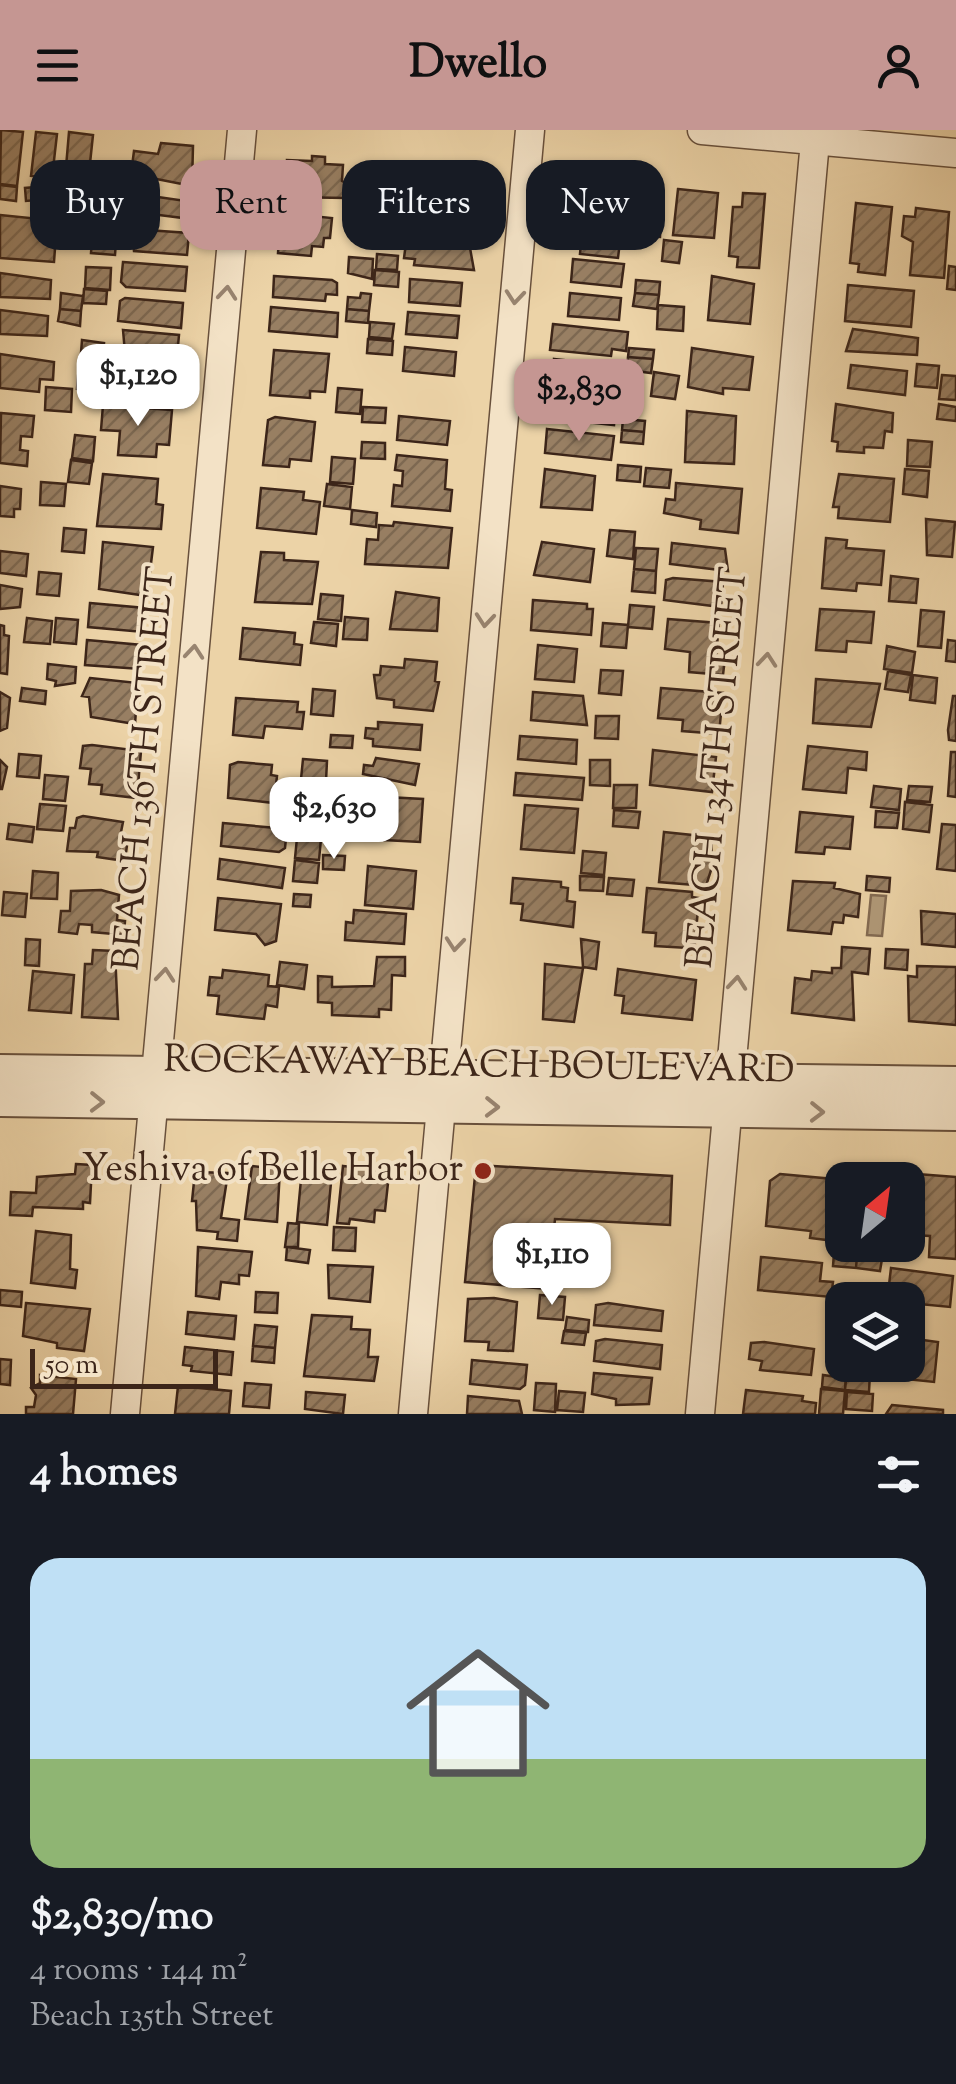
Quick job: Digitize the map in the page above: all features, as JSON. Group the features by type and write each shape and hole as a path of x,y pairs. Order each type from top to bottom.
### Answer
{"street":[{"name":"BEACH 136TH STREET","path":"125,1414 242,130"},
{"path":"413,1414 530,130"},
{"path":"702,130 816,135 956,153"},
{"name":"BEACH 134TH STREET","path":"700,1414 816,135"},
{"name":"ROCKAWAY BEACH BOULEVARD","path":"0,1071 154,1088"},
{"name":"ROCKAWAY BEACH BOULEVARD","path":"727,1096 956,1083"},
{"name":"ROCKAWAY BEACH BOULEVARD","path":"0,1100 154,1088 442,1090 727,1096 956,1114"}],"shaded area":[{"path":"871,895 886,896 882,936 867,935"}],"building":[{"path":"1,130 23,132 17,186 0,184"},
{"path":"36,132 57,134 54,160 33,160"},
{"path":"69,132 93,135 90,160 67,160"},
{"path":"161,143 193,146 193,160 180,160 180,184 160,180 160,160 133,160 134,151 158,154"},
{"path":"312,156 325,157 325,164 342,165 342,198 322,198 322,160 312,160"},
{"path":"0,185 17,187 16,201 0,199"},
{"path":"678,189 718,193 714,238 673,235"},
{"path":"743,193 765,194 759,268 737,267 738,257 729,256 733,207 742,207"},
{"path":"160,197 180,200 180,218 160,215"},
{"path":"856,203 892,207 885,275 858,272 859,264 850,263"},
{"path":"916,208 949,212 944,278 910,275 913,242 902,236 904,216 915,217"},
{"path":"0,215 30,218 30,250 55,250 54,262 0,258"},
{"path":"322,217 332,218 330,238 324,238 323,247"},
{"path":"160,231 180,232 180,250 187,250 187,255 134,251 160,250"},
{"path":"665,240 682,242 679,263 662,261"},
{"path":"91,250 115,250 115,255"},
{"path":"278,250 312,250 311,256"},
{"path":"405,250 470,250 474,270 414,265 415,259 404,258"},
{"path":"580,250 619,250 618,258 580,254"},
{"path":"377,254 398,256 397,270 376,269"},
{"path":"349,257 373,259 372,279 348,273"},
{"path":"573,259 624,264 621,287 571,282"},
{"path":"123,262 187,267 185,291 126,287 121,282"},
{"path":"949,266 956,267 956,290 947,289"},
{"path":"86,267 111,268 110,290 85,288"},
{"path":"375,270 399,272 398,287 374,285"},
{"path":"0,273 51,280 50,299 0,297"},
{"path":"274,276 332,280 337,283 337,295 326,294 325,301 273,297"},
{"path":"712,276 754,284 750,324 708,320"},
{"path":"410,279 462,283 460,306 409,302"},
{"path":"636,280 660,282 659,295 635,293"},
{"path":"848,285 914,291 911,327 845,321"},
{"path":"84,289 107,291 106,304 83,303"},
{"path":"61,293 83,296 81,311 60,309"},
{"path":"361,293 371,294 369,311 347,309 348,297 360,298"},
{"path":"570,293 621,298 619,320 568,316"},
{"path":"635,293 659,295 657,309 633,306"},
{"path":"125,298 183,303 181,328 118,321 120,301"},
{"path":"658,305 684,307 683,331 657,329"},
{"path":"271,307 338,313 337,337 269,331"},
{"path":"60,309 81,311 80,326 58,321"},
{"path":"347,309 369,311 368,323 346,321"},
{"path":"0,310 48,316 47,336 0,334"},
{"path":"408,312 459,316 457,338 406,334"},
{"path":"370,322 394,324 392,339 369,337"},
{"path":"553,324 628,332 626,351 612,349 611,356 550,350"},
{"path":"853,329 918,338 917,355 846,351"},
{"path":"123,330 179,335 177,357 125,353"},
{"path":"368,339 393,341 392,355 367,353"},
{"path":"82,340 104,343 103,355 81,353"},
{"path":"405,347 456,352 454,376 403,371"},
{"path":"629,348 654,350 653,359 628,357"},
{"path":"692,348 753,357 749,390 723,388 723,394 688,387"},
{"path":"274,350 329,354 325,392 310,391 310,398 270,395"},
{"path":"0,354 54,362 53,380 40,379 39,392 0,388"},
{"path":"628,357 653,359 651,373 627,370"},
{"path":"554,359 611,365 609,389 552,384"},
{"path":"120,364 176,368 175,390 123,386"},
{"path":"917,364 939,366 937,388 915,386"},
{"path":"851,365 907,371 905,395 848,388"},
{"path":"654,372 679,376 675,399 651,396"},
{"path":"942,375 956,376 956,400 939,399"},
{"path":"78,376 99,379 98,392 77,389"},
{"path":"46,387 72,389 71,412 45,410"},
{"path":"338,388 362,390 360,414 336,412"},
{"path":"550,393 616,400 614,425 548,418"},
{"path":"836,404 893,413 892,432 885,431 883,448 864,447 864,453 837,451 838,442 832,441"},
{"path":"939,404 956,407 956,421 937,419"},
{"path":"103,405 172,410 169,445 157,444 156,457 118,455 120,431 101,430"},
{"path":"363,407 386,408 385,423 362,422"},
{"path":"687,411 736,416 734,464 685,462"},
{"path":"1,413 34,416 32,437 21,436 20,450 28,451 27,466 0,463"},
{"path":"399,416 450,421 447,445 397,440"},
{"path":"275,417 315,422 311,461 290,459 289,467 263,465 268,420"},
{"path":"623,419 645,421 644,432 622,430"},
{"path":"547,429 614,436 611,460 545,453"},
{"path":"622,430 644,432 643,444 621,442"},
{"path":"75,435 95,437 93,461 72,458"},
{"path":"908,440 932,442 930,467 907,466"},
{"path":"362,442 385,443 385,459 361,458"},
{"path":"397,455 447,460 445,489 452,490 450,511 392,506 394,485 402,486 403,471 395,470"},
{"path":"332,457 355,459 353,484 330,482"},
{"path":"71,460 92,463 89,484 68,482"},
{"path":"618,465 641,467 640,482 617,480"},
{"path":"646,468 671,470 669,488 644,486"},
{"path":"545,469 595,476 592,510 541,507"},
{"path":"905,469 929,471 927,497 903,494"},
{"path":"103,474 158,479 156,504 163,505 161,529 97,526"},
{"path":"839,474 894,479 890,522 838,518 839,507 833,507"},
{"path":"41,482 66,484 64,506 40,505"},
{"path":"676,483 742,489 738,533 700,529 701,520 664,513 666,499 675,500"},
{"path":"327,484 352,487 350,509 324,506"},
{"path":"0,486 21,489 20,509 14,509 14,517 0,516"},
{"path":"261,488 304,492 303,500 320,502 316,534 257,528"},
{"path":"352,510 377,513 376,527 351,524"},
{"path":"926,519 955,522 952,557 927,555"},
{"path":"394,522 452,528 448,568 365,564 367,539 378,540 379,525 393,526"},
{"path":"64,528 86,530 84,553 62,551"},
{"path":"610,530 635,532 633,559 607,556"},
{"path":"826,538 847,540 846,548 884,551 881,585 857,583 856,591 822,588"},
{"path":"103,542 153,547 147,596 99,589"},
{"path":"542,542 594,549 590,582 534,575"},
{"path":"672,543 725,549 728,571 670,564"},
{"path":"636,548 658,549 656,571 634,569"},
{"path":"0,551 28,554 26,576 0,573"},
{"path":"261,552 284,553 284,560 318,562 312,604 255,602"},
{"path":"634,569 656,571 655,593 632,591"},
{"path":"39,572 61,574 59,596 37,594"},
{"path":"891,576 918,579 916,603 889,601"},
{"path":"666,580 723,582 721,607 664,600"},
{"path":"0,585 22,589 20,607 0,609"},
{"path":"396,592 439,598 437,631 390,629"},
{"path":"321,594 343,596 341,621 318,619"},
{"path":"533,600 587,604 587,609 593,609 591,635 531,630"},
{"path":"90,603 145,608 143,632 88,627"},
{"path":"630,605 654,607 652,629 628,627"},
{"path":"820,609 874,612 871,643 847,641 846,652 816,650"},
{"path":"921,610 944,612 941,648 918,646"},
{"path":"345,617 368,619 367,640 343,639"},
{"path":"27,618 52,621 50,644 24,642"},
{"path":"56,618 78,620 76,644 54,642"},
{"path":"668,619 719,623 716,657 725,658 723,675 689,672 690,652 665,649"},
{"path":"314,622 338,624 336,646 311,643"},
{"path":"603,623 628,625 626,648 601,646"},
{"path":"0,625 4,626 4,635 9,636 7,674 0,673"},
{"path":"243,628 295,633 294,644 302,645 300,665 240,659"},
{"path":"87,640 142,645 140,669 85,665"},
{"path":"948,640 956,641 956,662 946,661"},
{"path":"538,645 577,649 574,682 535,679"},
{"path":"887,646 915,652 912,673 884,669"},
{"path":"405,659 437,662 435,681 439,682 433,711 394,707 394,700 377,698 374,675 380,675 381,666 404,668"},
{"path":"48,664 76,667 75,683 55,686 56,681 47,679"},
{"path":"601,670 623,671 621,695 599,693"},
{"path":"888,671 911,675 908,692 885,689"},
{"path":"913,675 937,678 935,703 910,700"},
{"path":"90,678 138,683 135,724 91,717 89,697 82,696"},
{"path":"816,679 880,684 871,727 813,723"},
{"path":"22,688 46,691 45,704 20,701"},
{"path":"661,688 723,693 719,734 682,731 683,720 658,718"},
{"path":"313,689 335,691 333,716 311,714"},
{"path":"0,692 10,698 7,728 0,731"},
{"path":"533,692 583,696 587,725 531,720"},
{"path":"953,696 956,741 949,740 948,730"},
{"path":"236,698 298,702 297,712 304,712 302,729 265,726 263,738 233,735"},
{"path":"596,716 619,716 618,739 595,738"},
{"path":"378,722 422,725 420,750 373,746 373,739 365,738 366,728 378,729"},
{"path":"331,735 353,736 352,748 330,747"},
{"path":"520,736 577,740 576,764 518,759"},
{"path":"83,746 141,751 137,798 101,794 102,785 89,784 91,769 80,768"},
{"path":"808,746 867,752 866,770 848,768 846,793 803,789"},
{"path":"653,750 716,757 712,792 650,785"},
{"path":"951,752 956,752 956,797 948,796"},
{"path":"19,754 41,756 39,778 17,776"},
{"path":"376,758 419,764 415,785 363,774 364,765 373,766"},
{"path":"303,759 327,761 326,781 301,779"},
{"path":"0,760 7,767 2,789 0,789"},
{"path":"590,760 610,760 610,786 590,785"},
{"path":"230,765 272,765 271,775 277,776 274,803 228,798"},
{"path":"516,773 584,778 582,800 514,795"},
{"path":"45,775 68,777 65,801 43,799"},
{"path":"614,785 637,785 636,808 613,808"},
{"path":"874,786 901,789 899,810 871,807"},
{"path":"909,786 932,787 930,802 907,800"},
{"path":"367,796 423,799 420,842 384,840 381,819 365,818"},
{"path":"905,802 932,805 929,832 903,829"},
{"path":"40,804 66,806 63,831 37,829"},
{"path":"525,805 578,809 574,853 521,849"},
{"path":"614,810 640,812 638,828 613,826"},
{"path":"876,811 899,813 897,828 875,827"},
{"path":"800,812 853,817 850,849 825,847 824,854 796,852"},
{"path":"77,818 123,822 120,837 128,837 125,861 97,857 98,852 67,851 70,828 75,828"},
{"path":"223,823 287,829 285,848 279,852 221,846"},
{"path":"9,824 34,827 32,842 7,839"},
{"path":"942,824 956,825 956,871 937,869"},
{"path":"664,832 711,837 712,867 706,886 659,882"},
{"path":"297,838 321,839 319,860 295,858"},
{"path":"583,851 606,853 604,875 581,873"},
{"path":"323,855 345,856 344,870 323,869"},
{"path":"220,859 285,868 282,888 218,879"},
{"path":"295,860 319,863 317,883 293,881"},
{"path":"368,866 416,871 413,909 365,905"},
{"path":"33,871 58,873 57,899 31,898"},
{"path":"580,876 604,877 603,891 580,890"},
{"path":"867,876 890,878 889,892 866,890"},
{"path":"513,878 561,882 561,887 568,888 567,901 575,902 573,927 521,920 523,904 511,903"},
{"path":"609,878 634,880 632,896 607,894"},
{"path":"793,881 835,883 834,888 860,894 858,917 844,915 843,923 833,922 831,934 788,930"},
{"path":"647,888 692,892 692,897 699,898 695,943 688,943 688,948 655,946 656,933 643,932"},
{"path":"101,890 119,895 117,920 125,921 124,935 92,932 92,925 79,924 77,934 59,932 61,911 70,911 71,891"},
{"path":"4,892 27,894 25,917 2,915"},
{"path":"294,894 311,895 310,907 293,906"},
{"path":"218,898 281,904 276,941 265,945 256,934 215,930"},
{"path":"354,910 406,914 404,944 345,940 346,922 353,923"},
{"path":"921,911 956,914 956,947 922,944"},
{"path":"26,939 40,940 39,966 25,965"},
{"path":"581,939 599,942 596,969 583,967"},
{"path":"842,947 870,949 868,974 852,972 854,1020 792,1013 795,978 811,980 812,971 832,973 832,968 841,968"},
{"path":"886,949 908,950 907,970 885,968"},
{"path":"93,950 115,951 118,1019 82,1017 85,964 92,964"},
{"path":"377,957 405,957 405,976 392,975 391,1010 379,1009 379,1017 332,1015 332,1003 318,1002 318,976 332,977 332,987 374,986"},
{"path":"280,962 307,965 304,989 277,985"},
{"path":"545,964 583,968 574,1022 543,1019"},
{"path":"917,966 956,967 956,1025 909,1021 908,976 917,977"},
{"path":"618,969 696,980 692,1020 622,1013 624,996 615,995"},
{"path":"223,970 269,975 268,986 279,987 277,1007 266,1005 264,1019 217,1014 219,996 208,995 210,977 222,978"},
{"path":"33,971 74,975 71,1013 29,1010"},
{"path":"76,1164 92,1165 90,1203 83,1202 83,1209 33,1207 32,1216 10,1215 11,1192 36,1193 37,1177 75,1174"},
{"path":"476,1165 672,1176 670,1225 555,1219 548,1289 465,1282"},
{"path":"252,1166 280,1169 277,1222 245,1219"},
{"path":"343,1166 380,1170 379,1182 388,1183 385,1211 375,1210 374,1222 350,1219 349,1224 337,1223"},
{"path":"302,1169 332,1172 327,1225 297,1222"},
{"path":"195,1172 228,1173 221,1218 239,1220 237,1241 217,1239 218,1232 197,1230 196,1201 192,1201"},
{"path":"780,1174 825,1178 825,1240 810,1238 811,1231 766,1226 770,1181"},
{"path":"925,1175 956,1177 956,1259 929,1257 930,1236 925,1236"},
{"path":"288,1223 299,1224 298,1247 285,1247"},
{"path":"334,1227 356,1228 355,1251 333,1250"},
{"path":"36,1231 71,1235 70,1269 77,1270 75,1288 31,1283"},
{"path":"198,1247 252,1252 249,1276 239,1275 239,1284 221,1282 219,1299 196,1296"},
{"path":"287,1247 310,1250 308,1263 286,1260"},
{"path":"761,1257 822,1263 820,1281 833,1282 825,1282 825,1296 758,1290"},
{"path":"833,1262 856,1262 856,1268 833,1266"},
{"path":"856,1262 882,1262 880,1271 856,1268"},
{"path":"328,1265 373,1267 370,1302 329,1298"},
{"path":"891,1268 953,1276 950,1307 925,1305 925,1282 889,1282"},
{"path":"0,1290 22,1292 21,1307 0,1305"},
{"path":"256,1292 278,1293 277,1313 255,1312"},
{"path":"540,1295 565,1297 563,1320 538,1318"},
{"path":"468,1299 517,1302 513,1351 488,1350 489,1342 465,1341"},
{"path":"26,1303 90,1309 84,1351 57,1348 57,1343 23,1336"},
{"path":"608,1303 663,1311 661,1331 594,1325 596,1305"},
{"path":"188,1312 236,1316 234,1339 186,1334"},
{"path":"312,1315 352,1317 351,1329 370,1330 368,1357 378,1357 374,1381 304,1376"},
{"path":"567,1317 589,1320 588,1332 565,1330"},
{"path":"255,1325 277,1327 275,1348 253,1346"},
{"path":"564,1331 586,1333 584,1345 562,1343"},
{"path":"925,1340 938,1342 934,1382 925,1381"},
{"path":"596,1341 662,1345 660,1369 594,1361"},
{"path":"751,1343 814,1349 811,1375 760,1370 762,1361 749,1359"},
{"path":"253,1346 275,1348 274,1363 252,1361"},
{"path":"185,1347 233,1352 231,1375 191,1371 192,1366 183,1365"},
{"path":"0,1359 11,1360 10,1385 0,1384"},
{"path":"472,1360 527,1365 525,1385 520,1389 470,1384"},
{"path":"594,1373 652,1378 649,1404 616,1405 616,1399 592,1394"},
{"path":"40,1375 76,1379 73,1414 26,1414 26,1407 34,1407 36,1395 31,1388 40,1383"},
{"path":"823,1375 825,1382 845,1382 845,1390 822,1387"},
{"path":"846,1382 870,1382 869,1392 845,1390"},
{"path":"245,1383 271,1385 269,1408 243,1406"},
{"path":"536,1383 556,1384 555,1412 534,1410"},
{"path":"178,1386 231,1391 229,1414 175,1414"},
{"path":"821,1389 845,1391 843,1414 819,1414"},
{"path":"746,1390 803,1396 802,1401 816,1403 815,1414 743,1414"},
{"path":"559,1391 585,1393 583,1412 557,1410"},
{"path":"306,1392 345,1395 343,1414 305,1409"},
{"path":"847,1392 873,1394 872,1411 846,1409"},
{"path":"468,1396 519,1401 522,1414 467,1414"},
{"path":"892,1405 943,1410 943,1414 886,1414"}],"place":[{"name":"Yeshiva of Belle Harbor","path":"483,1171"}]}
